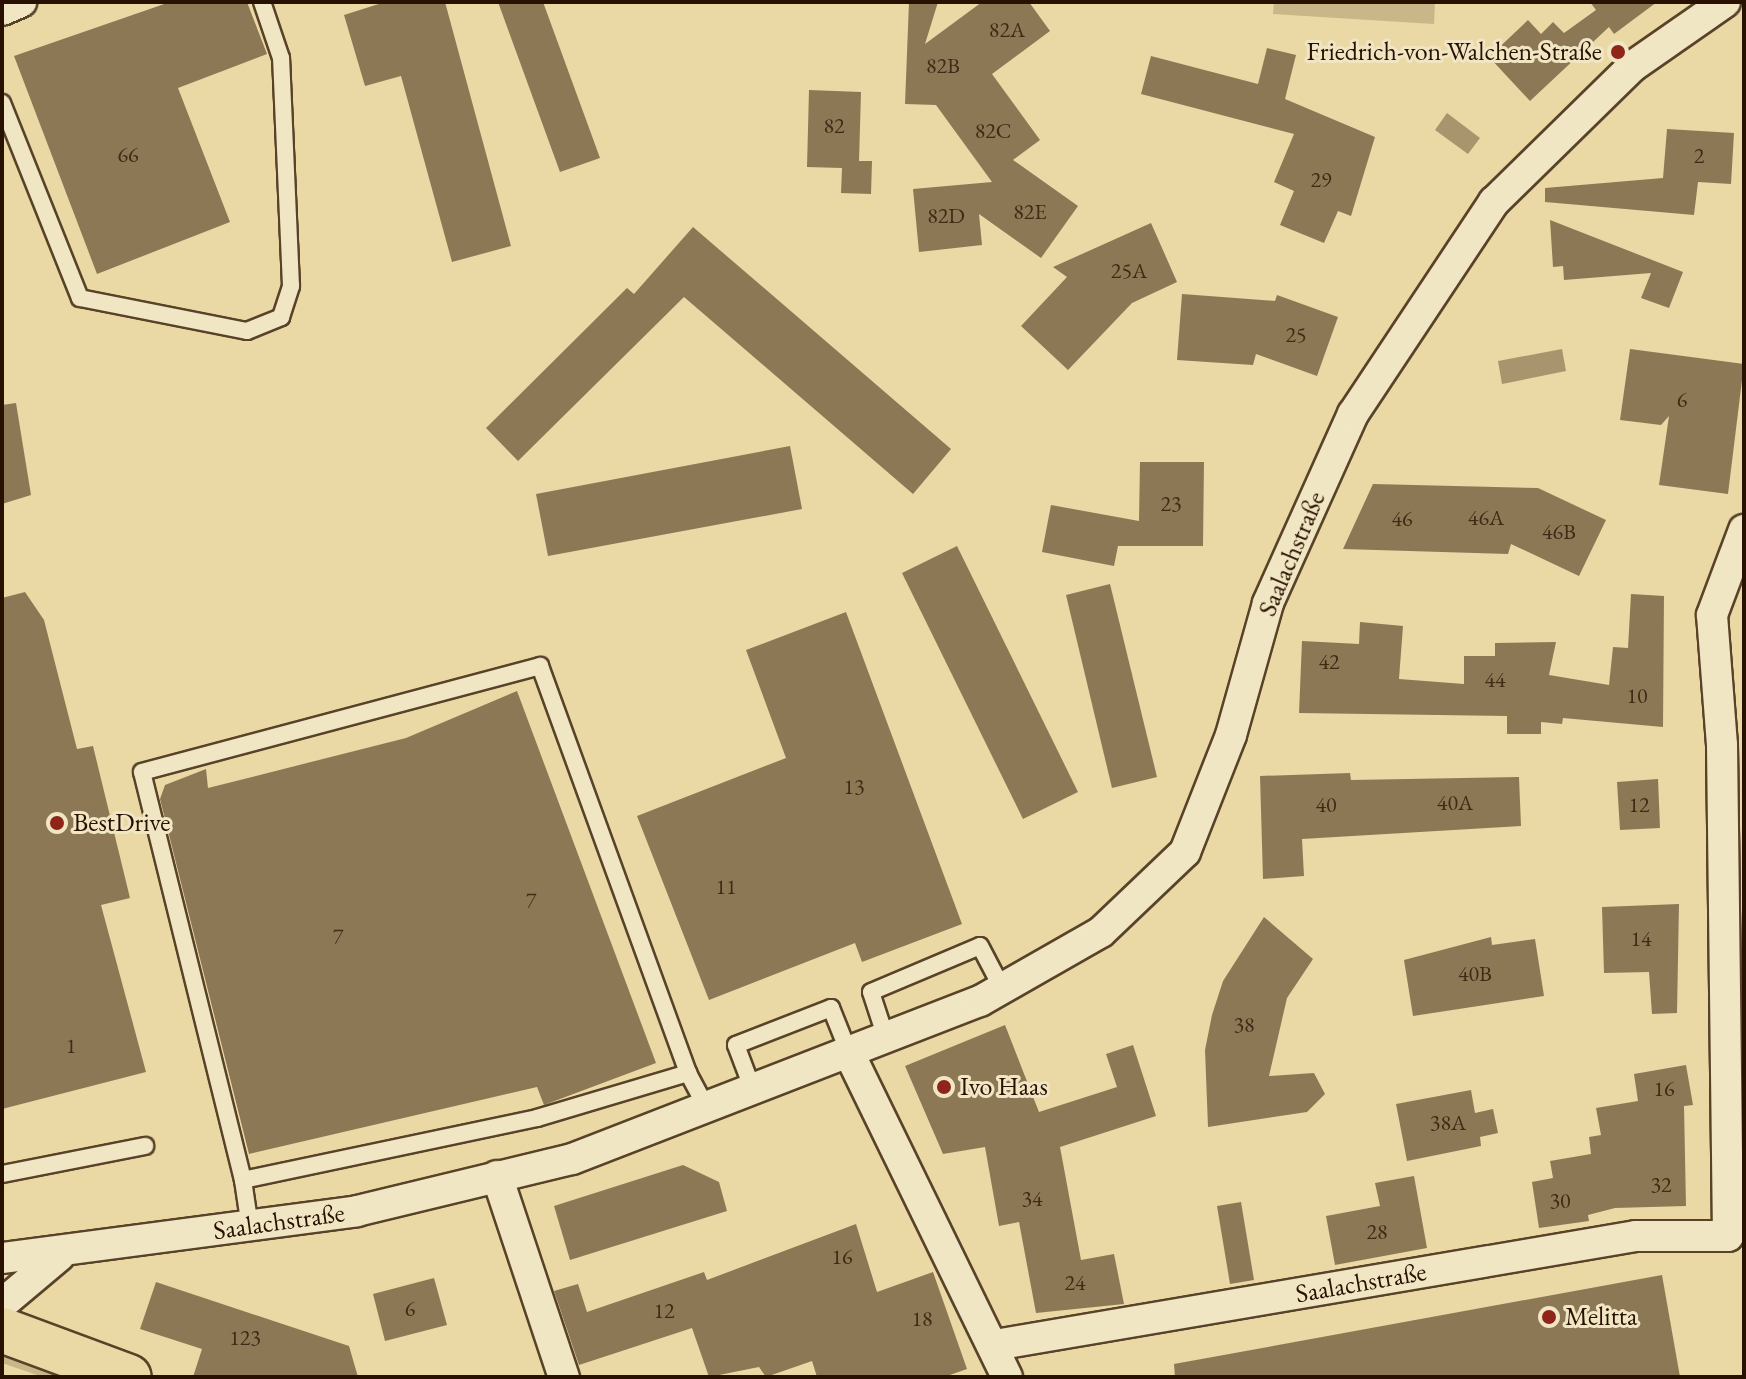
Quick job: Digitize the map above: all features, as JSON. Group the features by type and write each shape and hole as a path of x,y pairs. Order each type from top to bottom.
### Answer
{"main road":[{"path":"2,1330 129,1377"}],"street":[{"path":"2,10 21,2"},
{"name":"Saalachstraße","path":"2,1258 59,1256 357,1211 572,1159 849,1053 1003,990 1101,932 1185,852 1231,735 1268,603 1353,414 1494,202 1633,66 1725,2"},
{"name":"Saalachstraße","path":"995,1345 1636,1236 1728,1236 1722,745 1712,615 1744,530"},
{"path":"849,1053 995,1345 1007,1377"},
{"path":"497,1176 564,1377"},
{"path":"2,1304 59,1256"}],"lane":[{"path":"2,103 80,298 247,331 281,317 291,286 281,58 262,2"},
{"path":"250,1227 243,1180 142,772 540,666 688,1073 706,1107"},
{"path":"886,1038 871,992 980,946 1003,990"},
{"path":"753,1090 736,1045 831,1008 849,1053"},
{"path":"243,1180 537,1118 688,1073"},
{"path":"2,1174 145,1146"}],"shaded area":[{"path":"1274,2 1435,2 1434,24 1273,14"},
{"path":"1447,113 1480,138 1468,154 1435,130"},
{"path":"1562,349 1566,371 1502,384 1498,361"},
{"path":"4,1354 72,1377 43,1377 2,1363"}],"building":[{"path":"170,2 247,2 267,54 178,88 230,222 97,274 14,56"},
{"path":"385,2 445,2 511,246 452,262 401,76 365,86 344,15"},
{"path":"498,2 543,2 600,158 560,172"},
{"path":"909,2 938,2 925,44 982,2 1029,2 1050,31 992,74 1040,140 1013,160 1078,206 1041,258 979,214 982,245 919,252 913,189 992,182 936,105 905,104"},
{"path":"1590,2 1657,2 1614,34 1609,27 1530,101 1489,57 1528,20 1541,34 1553,22 1564,33 1596,10"},
{"path":"1267,48 1296,55 1285,99 1375,137 1351,216 1338,211 1324,243 1280,225 1294,191 1274,182 1294,134 1141,94 1151,56 1258,84"},
{"path":"809,90 861,92 859,161 872,161 871,194 841,193 842,168 807,167"},
{"path":"1667,129 1734,133 1731,184 1698,182 1694,215 1545,202 1545,188 1663,178"},
{"path":"1550,220 1683,272 1669,308 1641,298 1651,273 1564,280 1563,266 1553,267"},
{"path":"1151,223 1177,282 1132,303 1068,370 1021,326 1067,277 1053,267"},
{"path":"693,227 951,449 913,494 684,297 518,461 486,428 627,288 634,294"},
{"path":"1182,294 1275,301 1277,295 1338,317 1317,376 1256,354 1253,365 1177,360"},
{"path":"1630,349 1744,364 1728,494 1659,485 1669,416 1661,425 1620,420"},
{"path":"16,403 31,495 2,504 2,405"},
{"path":"790,446 802,509 548,556 536,494"},
{"path":"1140,462 1204,462 1203,546 1118,546 1114,566 1042,552 1051,505 1139,521"},
{"path":"1373,484 1538,488 1606,520 1579,576 1511,544 1508,554 1343,549"},
{"path":"957,546 1078,792 1023,819 902,573"},
{"path":"1110,584 1157,777 1112,788 1066,595"},
{"name":"BestDrive","path":"25,592 44,620 77,749 93,746 130,898 101,905 146,1072 2,1109 2,598"},
{"path":"1631,594 1664,596 1663,727 1563,718 1562,724 1541,722 1541,734 1507,734 1507,716 1299,713 1302,641 1359,644 1360,622 1403,626 1399,679 1464,684 1464,656 1495,656 1495,643 1556,642 1549,675 1609,685 1613,647 1628,648"},
{"path":"846,612 962,924 862,962 855,943 709,1000 637,816 786,758 746,650"},
{"path":"517,691 656,1063 544,1105 537,1087 249,1154 160,799 165,785 206,769 208,788 406,738"},
{"path":"1350,773 1351,780 1519,777 1521,826 1302,839 1304,876 1263,879 1260,776"},
{"path":"1658,779 1660,828 1620,830 1617,782"},
{"path":"1679,904 1677,1013 1652,1014 1649,972 1604,973 1602,907"},
{"path":"1264,917 1313,959 1287,998 1269,1076 1314,1073 1325,1094 1307,1112 1208,1127 1205,1050 1212,1015 1223,981"},
{"path":"1491,937 1492,945 1535,939 1544,996 1413,1016 1404,960"},
{"path":"1005,1025 1039,1112 1117,1087 1106,1054 1133,1045 1156,1116 1060,1147 1081,1260 1114,1254 1124,1304 1036,1313 1019,1222 999,1226 985,1147 943,1154 905,1066"},
{"path":"1686,1065 1693,1105 1684,1106 1686,1206 1615,1208 1588,1215 1589,1221 1539,1228 1532,1182 1553,1178 1550,1161 1591,1154 1589,1137 1601,1135 1596,1108 1638,1101 1634,1074"},
{"path":"1471,1090 1475,1113 1493,1109 1498,1133 1480,1137 1481,1146 1407,1161 1396,1104"},
{"path":"683,1165 719,1182 727,1211 570,1260 554,1206"},
{"path":"1414,1176 1427,1248 1335,1265 1326,1216 1380,1206 1375,1183"},
{"path":"1241,1202 1254,1280 1230,1284 1217,1206"},
{"path":"856,1224 877,1292 933,1272 967,1369 944,1377 817,1377 812,1361 766,1377 759,1367 709,1377 692,1328 579,1365 554,1291 578,1284 587,1312 704,1272 707,1280"},
{"name":"Melitta","path":"1662,1275 1680,1377 1175,1377 1174,1364"},
{"path":"434,1278 447,1325 385,1341 373,1294"},
{"path":"156,1282 349,1346 358,1377 193,1377 202,1349 140,1329"}],"place":[{"name":"Friedrich-von-Walchen-Straße","path":"1618,52"},
{"name":"BestDrive","path":"57,823"},
{"name":"Ivo Haas","path":"944,1087"},
{"name":"Melitta","path":"1549,1317"}]}
